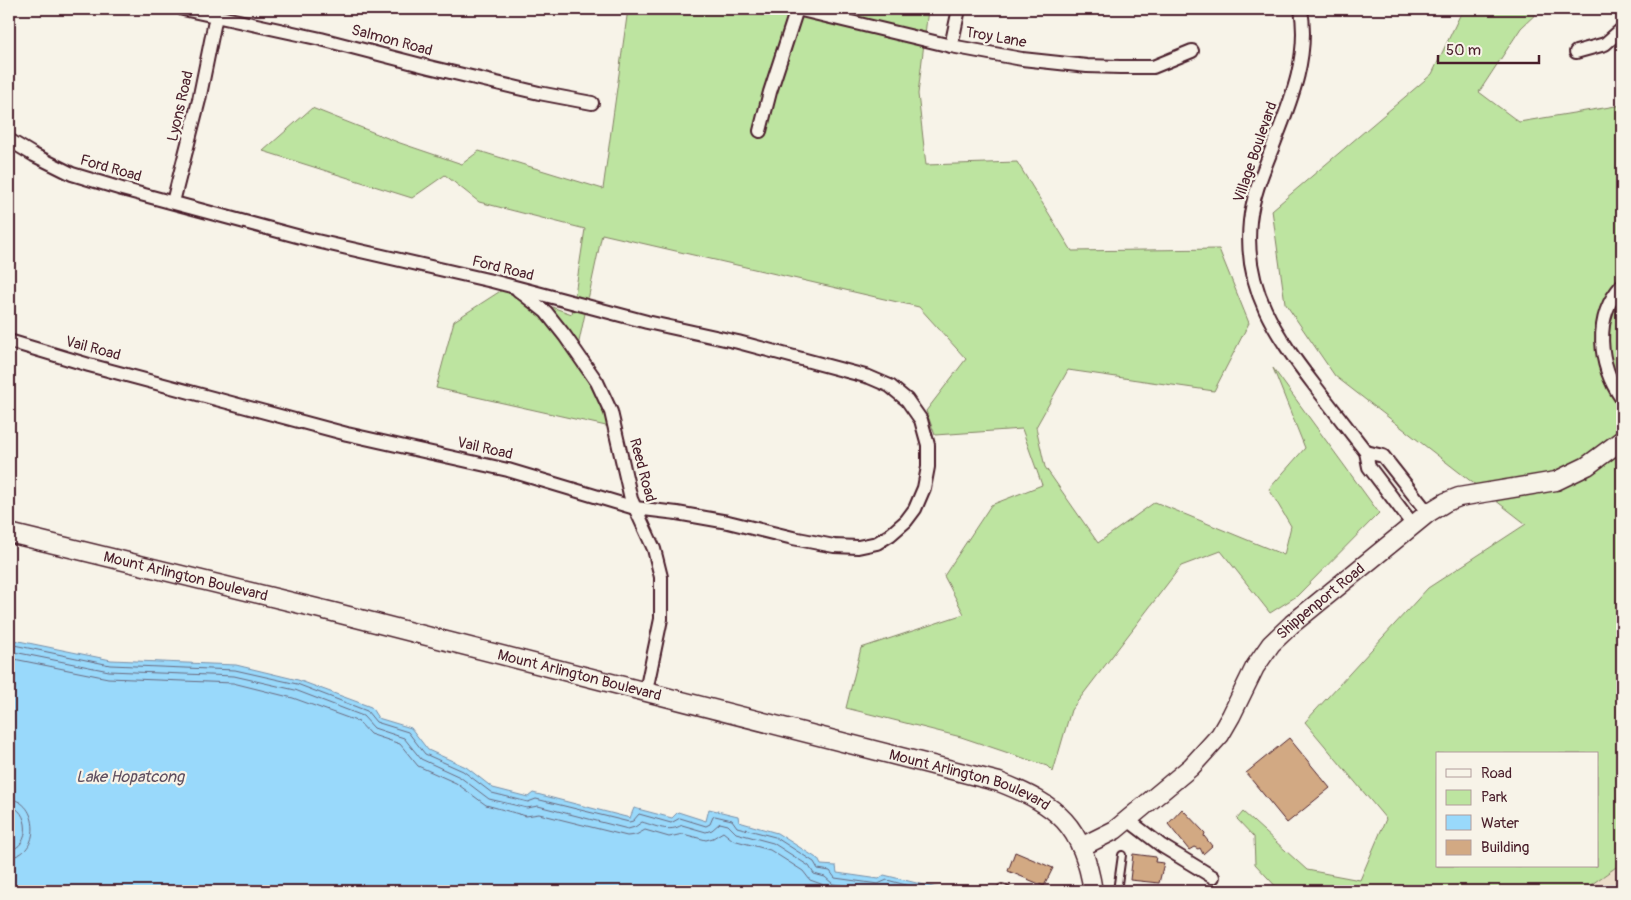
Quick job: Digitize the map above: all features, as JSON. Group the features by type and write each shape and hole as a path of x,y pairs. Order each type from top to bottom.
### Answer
{"main road":[{"name":"Shippenport Road","path":"1081,847 1116,830 1205,754 1232,716 1256,666 1271,644 1292,624 1428,513 1446,502 1459,497 1556,481 1587,466 1622,440"},
{"name":"Mount Arlington Boulevard","path":"9,533 333,612 999,782 1027,793 1048,805 1061,816 1072,830 1081,847 1088,864 1093,891"}],"street":[{"name":"Salmon Road","path":"183,9 321,39 539,93 592,102"},
{"path":"760,131 797,9"},
{"name":"Troy Lane","path":"797,9 951,46 1022,59 1120,68 1153,67 1192,51"},
{"path":"951,46 959,9"},
{"name":"Village Boulevard","path":"1302,9 1303,41 1294,94 1254,195 1250,221 1251,263 1257,290 1270,323 1294,359 1366,452 1369,467 1413,525"},
{"name":"Lyons Road","path":"173,202 199,100 216,16"},
{"path":"1576,52 1605,44 1622,29"},
{"name":"Ford Road","path":"9,140 72,174 173,202 308,239 515,287 648,322 738,342 869,377 890,386 907,400 921,420 928,445 926,481"},
{"path":"1622,285 1608,306 1602,325 1601,340 1608,375 1622,399"},
{"name":"Reed Road","path":"515,287 546,312 598,382 611,412 630,499 654,549 661,577 660,619 646,691"},
{"name":"Vail Road","path":"9,341 89,365 347,434 508,470 635,508 728,522 834,546 858,547 876,543 890,535 906,522 915,509 926,481"},
{"name":"Village Boulevard","path":"1366,452 1383,456 1428,513"},
{"path":"1128,820 1162,846 1213,877"}],"lane":[{"path":"1117,891 1122,855"}],"shaded area":[{"path":"1622,863 1622,891 1582,891"}],"green space":[{"path":"628,9 928,9 918,94 926,165 1017,162 1072,251 1219,249 1249,323 1214,391 1068,370 1036,427 1045,467 1098,543 1155,502 1284,555 1291,526 1269,489 1305,448 1273,368 1379,513 1297,596 1270,613 1221,551 1181,566 1071,710 1053,772 1047,766 961,737 846,708 861,648 964,614 944,576 991,505 1042,485 1022,429 935,435 926,411 966,359 919,307 602,234 577,351 615,428 436,388 454,321 502,290 572,314 585,229 479,202 445,175 412,198 263,151 312,108 400,143 462,164 479,151 603,189"},
{"path":"1463,9 1541,9 1521,28 1479,92 1519,122 1622,105 1622,863 1582,891 1280,891 1255,864 1254,837 1237,819 1243,812 1307,870 1360,880 1386,819 1305,722 1428,588 1526,524 1335,376 1285,303 1272,210 1432,74"}],"water":[{"name":"Lake Hopatcong","path":"9,639 111,660 236,665 298,680 371,707 378,718 411,728 428,750 466,767 493,788 528,797 533,793 630,818 634,808 672,818 678,812 706,821 709,809 738,816 739,822 777,833 818,859 821,865 836,866 837,873 879,879 884,875 949,891 9,891 9,841 14,834 9,810"}],"building":[{"path":"1289,738 1330,788 1287,823 1246,773"},
{"path":"1182,809 1205,833 1204,836 1212,846 1203,854 1200,848 1194,847 1189,850 1168,824"},
{"path":"1015,852 1053,868 1044,886 1008,871"},
{"path":"1133,854 1156,857 1155,862 1164,863 1159,883 1130,880"}],"railway":[{"path":"1617,891 1622,888"}]}
